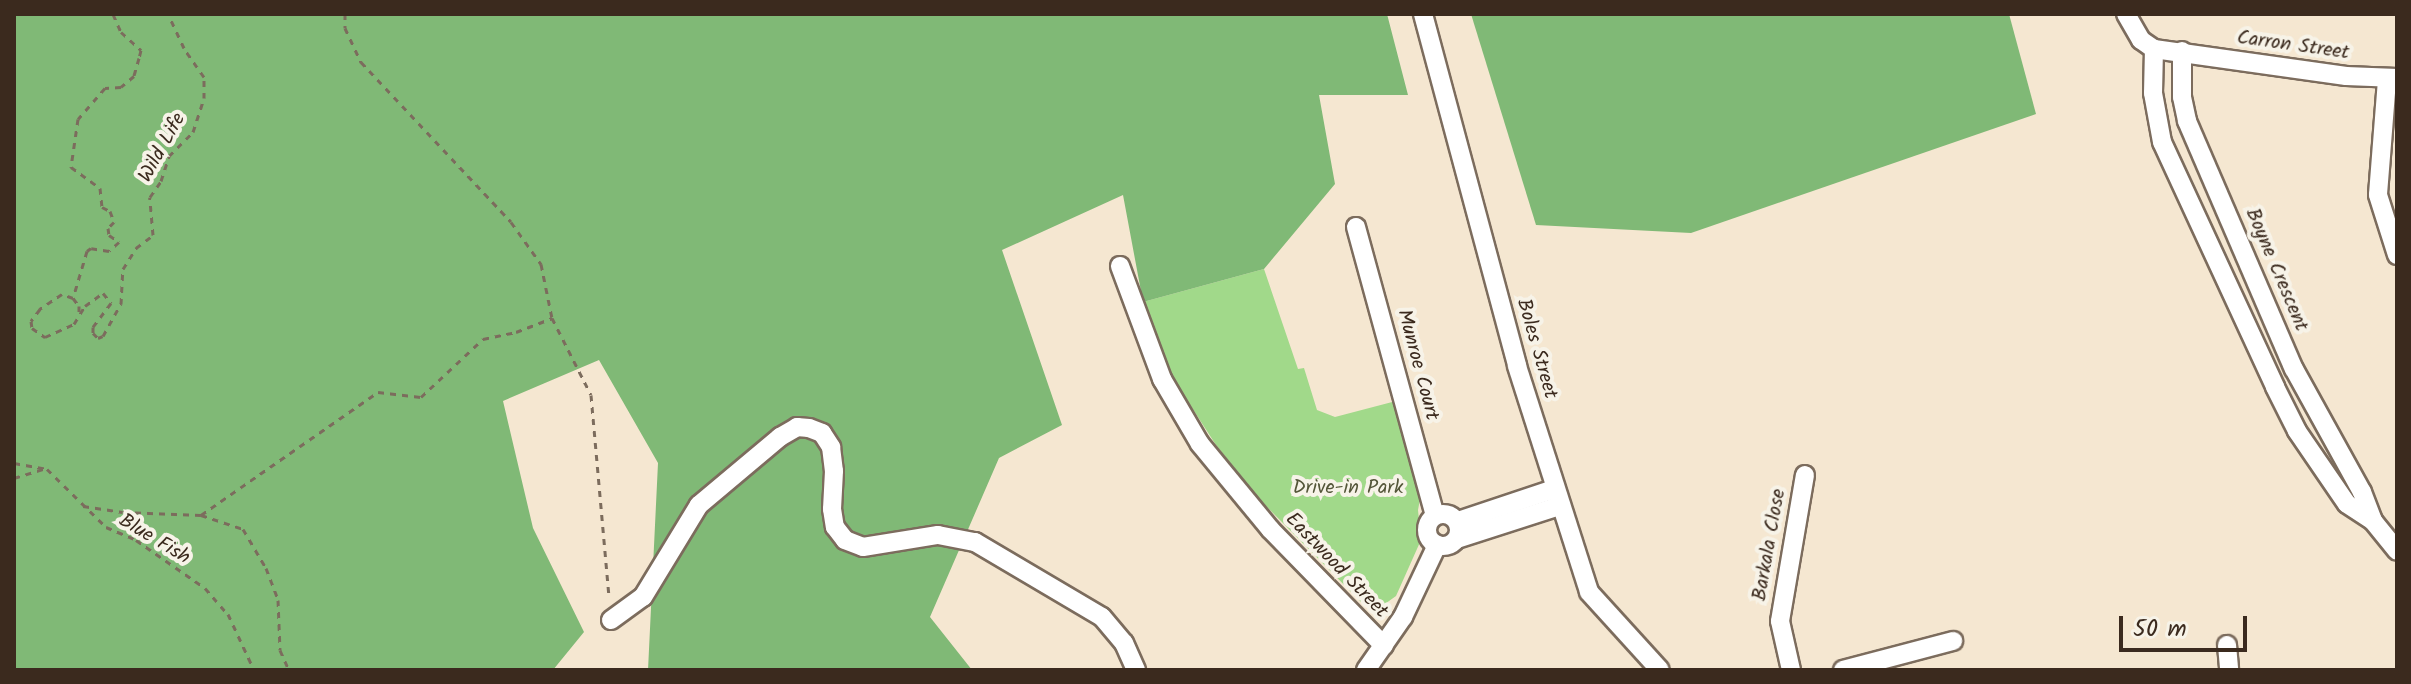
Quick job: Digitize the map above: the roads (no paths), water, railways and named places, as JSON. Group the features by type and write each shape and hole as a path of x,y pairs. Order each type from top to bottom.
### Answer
{"street":[{"name":"Boles Street","path":"1423,14 1556,498 1589,592 1660,670"},
{"path":"2126,14 2141,40 2154,49 2182,51"},
{"name":"Boyne Crescent","path":"2154,49 2153,93 2162,142 2275,387 2297,431 2347,504 2373,521"},
{"name":"Boyne Crescent","path":"2182,51 2182,97 2187,121 2294,369 2362,492 2373,521 2397,551"},
{"name":"Carron Street","path":"2182,51 2392,79"},
{"path":"2392,79 2378,195 2397,255"},
{"name":"Munroe Court","path":"1356,227 1435,515"},
{"name":"Eastwood Street","path":"1120,266 1162,379 1200,444 1260,519 1384,646"},
{"path":"611,620 643,597 699,505 780,437 797,427 809,428 822,433 831,447 834,471 832,509 835,527 845,540 863,547 938,535 975,542 1102,617 1124,643 1136,670"},
{"name":"Barkala Close","path":"1791,670 1780,621 1805,475"},
{"path":"1437,545 1448,545 1458,530 1556,498"},
{"path":"1437,545 1427,531 1435,515 1448,514 1458,530"},
{"path":"1366,670 1418,589 1437,545"},
{"path":"1843,670 1953,641"},
{"path":"2227,645 2229,670"}],"park label":[{"name":"Drive-in Park","path":"1348,488"}]}
